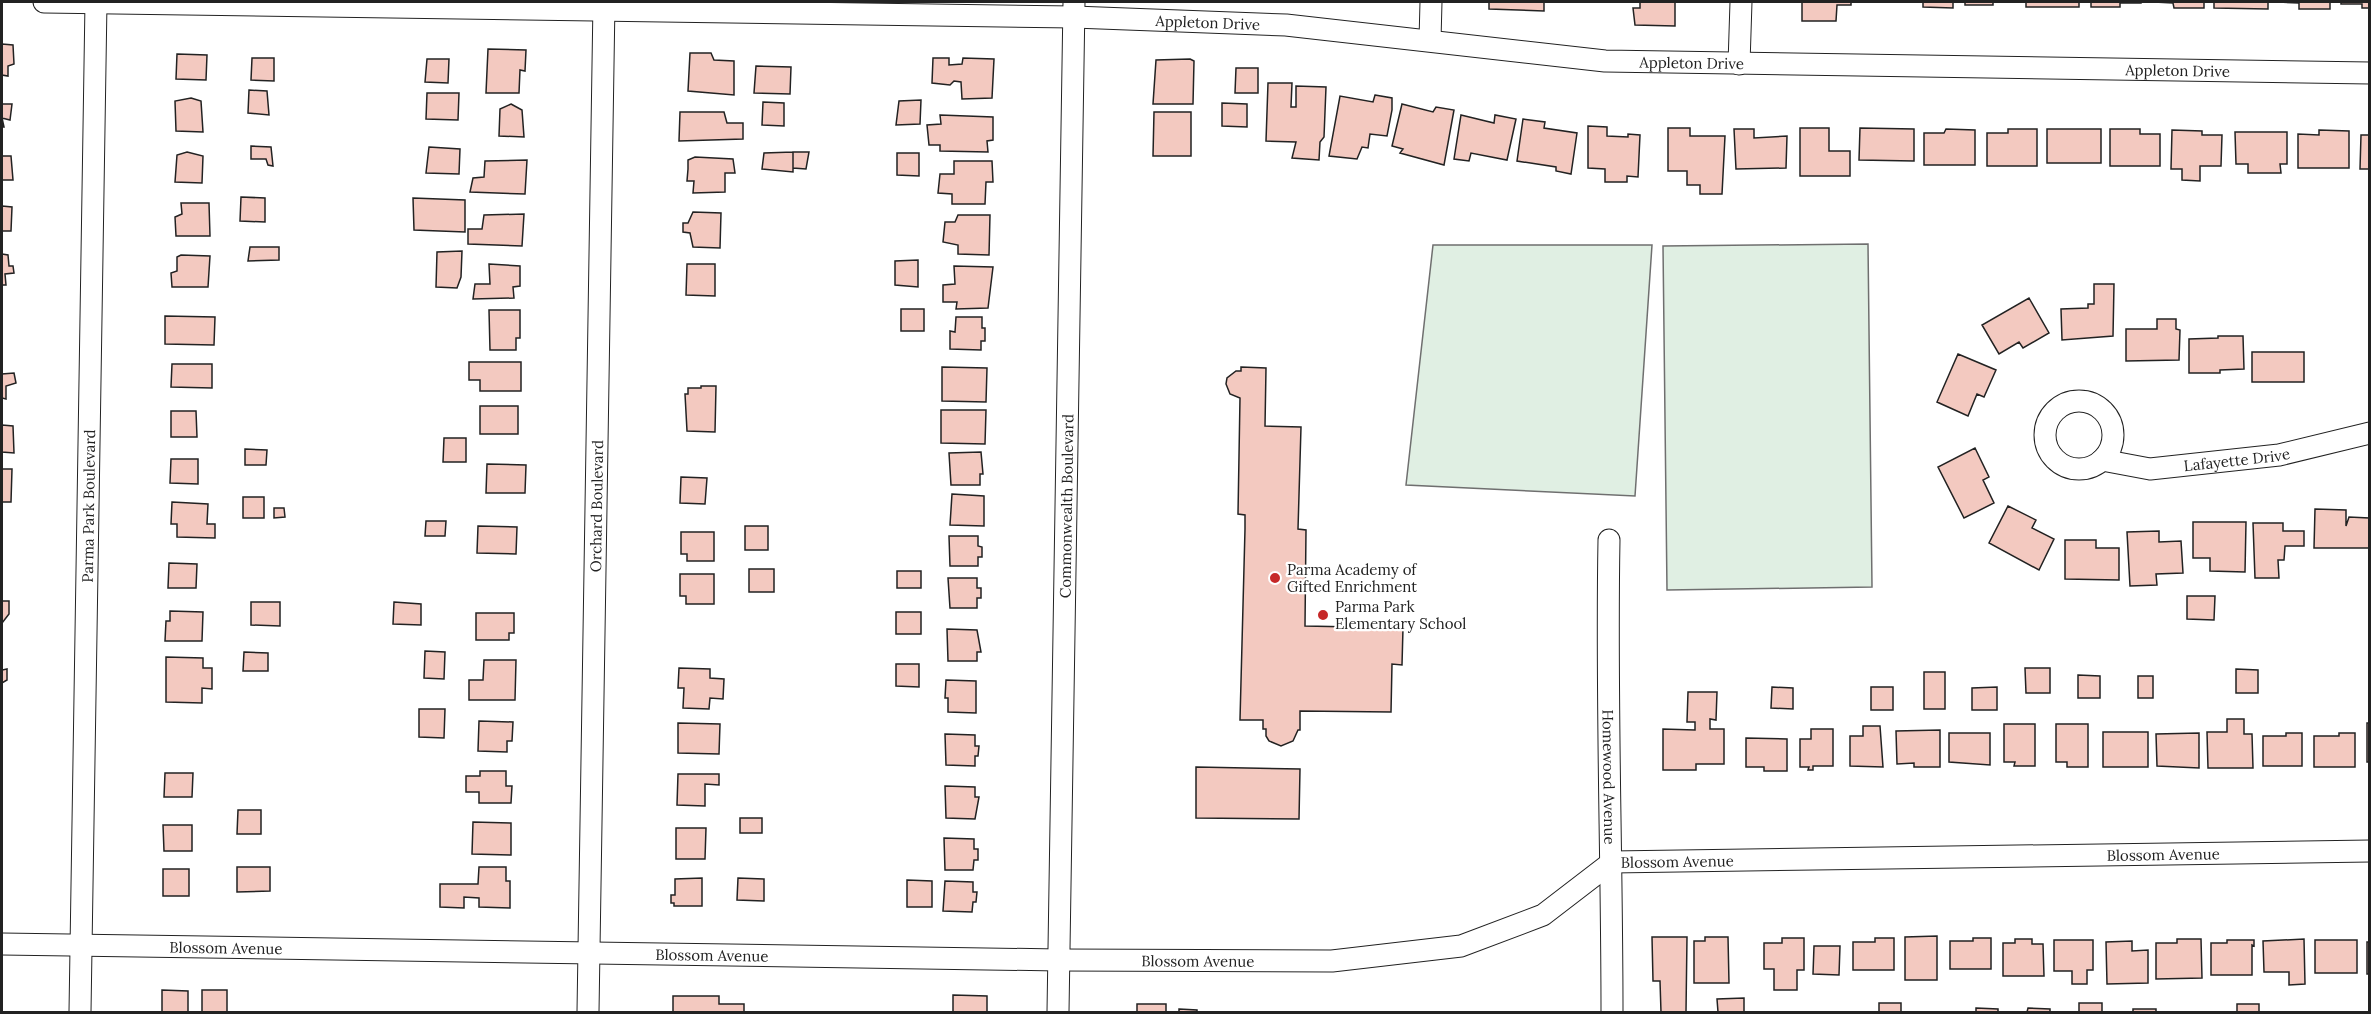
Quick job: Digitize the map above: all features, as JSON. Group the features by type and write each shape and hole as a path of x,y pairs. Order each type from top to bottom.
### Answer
{"street":[{"name":"Appleton Drive","path":"44,2 1074,9 1286,25 1605,61 2370,73"},
{"name":"Parma Park Boulevard","path":"80,1012 96,2"},
{"path":"1430,40 1431,2"},
{"path":"1739,64 1741,2"},
{"name":"Orchard Boulevard","path":"588,1012 604,6"},
{"name":"Commonwealth Boulevard","path":"1058,1012 1074,9"},
{"name":"Lafayette Drive","path":"2102,460 2150,469 2279,455 2370,433"},
{"name":"Homewood Avenue","path":"1609,540 1608,668 1612,1012"},
{"name":"Blossom Avenue","path":"2,944 1059,960 1332,961 1461,946 1543,915 1612,862 2370,851"}],"green space":[{"path":"1868,244 1872,587 1667,590 1663,246"},
{"path":"1433,245 1652,245 1635,496 1406,485"}],"building":[{"path":"1489,2 1544,2 1544,11 1489,9"},
{"path":"1640,2 1675,2 1675,26 1635,25 1633,8 1640,8"},
{"path":"1802,2 1851,2 1851,5 1837,5 1836,21 1802,21"},
{"path":"1923,2 1953,2 1953,8 1923,7"},
{"path":"1965,2 1993,2 1993,5 1965,5"},
{"path":"2026,2 2079,2 2079,7 2026,7"},
{"path":"2091,2 2141,3 2120,3 2120,7 2091,7"},
{"path":"2154,2 2204,2 2204,8 2174,8 2173,3"},
{"path":"2214,2 2268,2 2268,9 2214,8"},
{"path":"2278,2 2330,2 2330,9 2299,9 2299,3"},
{"path":"2341,2 2370,2 2370,8 2362,8 2362,4 2341,4"},
{"path":"2,44 13,45 14,64 8,66 8,76 2,75"},
{"path":"488,49 526,50 525,71 520,70 519,93 486,93"},
{"path":"690,53 711,53 714,60 734,61 734,95 688,91"},
{"path":"177,54 207,55 206,80 176,79"},
{"path":"252,58 274,58 274,81 251,80"},
{"path":"933,58 949,58 949,65 962,64 963,58 994,59 992,98 962,99 961,82 954,81 950,85 932,83"},
{"path":"427,59 449,59 448,83 425,82"},
{"path":"1190,59 1194,61 1193,104 1153,104 1156,60"},
{"path":"756,66 791,67 790,94 754,93"},
{"path":"1236,68 1258,68 1258,93 1235,93"},
{"path":"1268,83 1292,83 1291,107 1296,107 1296,86 1326,87 1324,137 1320,142 1319,160 1292,158 1296,142 1266,141"},
{"path":"249,90 267,91 269,115 248,113"},
{"path":"427,93 459,93 458,120 426,119"},
{"path":"1375,95 1392,98 1387,136 1370,134 1368,148 1362,147 1357,159 1329,156 1340,96 1373,102"},
{"path":"191,98 201,101 203,132 176,131 175,101"},
{"path":"921,100 920,124 896,125 899,101"},
{"path":"763,102 784,103 784,126 762,125"},
{"path":"1222,103 1247,104 1247,127 1222,126"},
{"path":"2,104 12,104 10,120 2,118"},
{"path":"511,104 522,110 524,137 499,136 500,109"},
{"path":"1402,104 1433,112 1436,107 1454,110 1444,165 1400,153 1403,149 1392,146"},
{"path":"680,112 724,112 727,123 743,123 743,139 679,141"},
{"path":"1154,112 1191,112 1191,156 1153,156"},
{"path":"940,115 993,117 993,140 987,141 988,152 940,151 940,145 929,145 927,125 941,124"},
{"path":"1461,115 1494,123 1495,115 1516,119 1507,160 1471,153 1469,161 1454,159"},
{"path":"1523,119 1545,122 1544,128 1577,133 1571,174 1556,171 1556,167 1517,161"},
{"path":"1588,126 1607,127 1607,136 1640,135 1638,177 1627,176 1627,182 1605,182 1605,169 1588,168"},
{"path":"1668,128 1690,128 1690,136 1725,136 1722,194 1700,194 1700,185 1687,185 1687,171 1668,171"},
{"path":"1800,128 1829,128 1829,151 1850,151 1850,176 1800,176"},
{"path":"1860,128 1914,129 1914,161 1859,160"},
{"path":"1734,129 1754,129 1754,138 1787,136 1786,168 1736,169"},
{"path":"1946,129 1975,130 1975,165 1924,165 1924,133 1944,133"},
{"path":"2008,129 2037,129 2037,166 1987,166 1987,133 2008,133"},
{"path":"2047,129 2101,129 2101,163 2047,163"},
{"path":"2110,129 2140,129 2140,134 2160,134 2160,166 2110,166"},
{"path":"2172,130 2202,131 2202,135 2222,135 2221,166 2200,166 2200,181 2182,180 2182,169 2171,169"},
{"path":"2319,130 2349,131 2349,168 2298,168 2298,134 2319,135"},
{"path":"2235,132 2287,132 2287,164 2280,164 2281,173 2248,173 2248,164 2236,164"},
{"path":"2361,135 2370,135 2370,169 2360,169"},
{"path":"251,146 271,147 273,166 268,165 266,159 251,159"},
{"path":"429,147 460,149 459,174 426,173"},
{"path":"187,152 203,156 202,183 175,182 177,155"},
{"path":"793,152 793,172 762,169 764,153"},
{"path":"793,152 809,152 806,169 793,168"},
{"path":"897,153 919,153 919,176 897,175"},
{"path":"2,156 11,156 13,180 2,180"},
{"path":"695,157 733,159 735,173 725,173 725,192 693,193 694,181 687,181 688,160"},
{"path":"527,160 525,194 470,192 473,178 484,177 485,161"},
{"path":"954,161 992,161 993,182 986,182 985,204 952,204 952,194 938,193 940,174 954,174"},
{"path":"241,197 265,198 265,222 240,221"},
{"path":"413,198 465,200 465,232 414,230"},
{"path":"181,203 209,203 210,236 176,236 175,217 182,214"},
{"path":"2,206 12,207 11,231 2,231"},
{"path":"693,212 721,213 720,248 693,247 690,233 683,232 683,223 688,223"},
{"path":"524,214 522,246 468,244 468,229 482,229 484,215"},
{"path":"958,215 990,215 989,255 958,254 958,245 943,242 945,222 955,222"},
{"path":"250,247 279,247 279,260 248,261"},
{"path":"462,251 461,277 457,288 436,287 437,252"},
{"path":"2,254 8,255 9,266 13,266 14,273 5,274 6,285 2,285"},
{"path":"181,255 210,256 208,287 172,287 171,273 177,271 177,257"},
{"path":"918,260 918,287 895,285 895,261"},
{"path":"489,264 520,266 520,286 513,287 514,298 473,299 475,284 490,284"},
{"path":"687,264 715,264 715,296 686,295"},
{"path":"954,266 993,267 988,308 956,309 957,302 943,302 943,285 955,284"},
{"path":"2094,284 2114,284 2113,336 2062,340 2061,309 2088,308 2088,304 2094,304"},
{"path":"2029,298 2049,333 2023,348 2019,342 1999,354 1982,325"},
{"path":"901,309 924,309 924,331 901,331"},
{"path":"489,310 520,310 520,338 516,338 516,350 490,350"},
{"path":"165,316 215,317 214,345 165,344"},
{"path":"956,317 982,317 985,341 981,341 981,350 950,349 950,331 955,332"},
{"path":"2157,319 2176,319 2176,329 2180,330 2179,360 2126,361 2126,329 2157,329"},
{"path":"2218,336 2243,336 2244,369 2220,370 2220,373 2189,373 2189,339 2218,338"},
{"path":"2252,352 2304,352 2304,382 2252,382"},
{"path":"1958,354 1996,370 1984,397 1977,394 1968,416 1937,402"},
{"path":"469,362 521,362 521,391 480,391 480,380 469,380"},
{"path":"172,364 212,364 212,388 171,387"},
{"path":"942,367 987,368 986,402 942,401"},
{"name":"Parma Academy of Gifted Enrichment","path":"1241,367 1266,368 1265,426 1301,427 1298,529 1306,530 1305,626 1403,628 1402,665 1392,664 1391,712 1300,711 1300,730 1293,741 1281,746 1269,741 1266,729 1263,729 1263,720 1240,720 1245,515 1238,514 1240,398 1230,394 1226,384 1227,378 1236,371 1241,371"},
{"path":"14,373 16,383 6,386 6,399 2,398 2,374"},
{"path":"701,386 716,386 715,432 687,431 685,394 688,394 688,388 701,388"},
{"path":"480,406 518,406 518,434 480,434"},
{"path":"941,410 986,410 985,444 941,443"},
{"path":"171,411 196,411 197,437 171,437"},
{"path":"2,425 13,426 14,453 2,452"},
{"path":"444,438 466,438 466,462 443,462"},
{"path":"1975,448 1989,477 1983,480 1994,503 1964,518 1938,467"},
{"path":"245,449 267,450 266,465 245,465"},
{"path":"981,452 983,474 980,474 980,485 951,485 949,453"},
{"path":"171,459 198,459 198,484 170,483"},
{"path":"487,464 526,465 525,493 486,493"},
{"path":"2,469 12,469 11,502 2,502"},
{"path":"681,477 707,478 705,504 680,503"},
{"path":"952,494 984,496 984,526 950,525"},
{"path":"243,497 264,497 264,518 243,518"},
{"path":"172,502 208,504 207,524 215,524 215,538 177,537 177,524 171,524"},
{"path":"2008,506 2036,520 2032,528 2054,539 2039,570 1989,543"},
{"path":"274,508 284,508 285,517 274,518"},
{"path":"2315,509 2346,510 2346,526 2349,517 2369,518 2369,548 2314,548"},
{"path":"426,521 446,521 445,536 425,536"},
{"path":"2193,522 2246,522 2245,572 2210,571 2210,558 2193,558"},
{"path":"2253,523 2283,523 2283,531 2304,531 2304,546 2285,546 2284,560 2278,560 2279,578 2255,578"},
{"path":"478,526 517,527 516,554 477,553"},
{"path":"745,526 768,526 768,550 745,550"},
{"path":"2159,531 2159,542 2181,541 2183,573 2156,574 2157,585 2130,586 2127,532"},
{"path":"681,532 714,532 714,561 687,561 687,554 681,554"},
{"path":"949,536 978,536 978,546 982,547 982,557 978,557 978,566 950,566"},
{"path":"2065,540 2096,540 2096,548 2119,548 2119,580 2065,579"},
{"path":"169,563 197,564 196,588 168,588"},
{"path":"749,569 774,569 774,592 749,592"},
{"path":"897,571 921,571 921,588 897,588"},
{"path":"680,574 714,574 714,604 686,604 686,596 680,596"},
{"path":"948,578 977,578 977,588 981,588 981,598 977,598 977,608 950,608"},
{"path":"2187,596 2215,596 2214,620 2187,619"},
{"path":"2,601 9,601 9,614 2,623"},
{"path":"251,602 280,602 280,626 251,625"},
{"path":"394,602 421,604 421,625 393,624"},
{"path":"170,611 203,612 202,641 165,641 166,621 170,621"},
{"path":"896,612 921,612 921,634 896,634"},
{"path":"476,613 514,613 514,633 509,633 509,640 476,640"},
{"path":"947,629 977,630 981,652 977,652 977,661 948,661"},
{"path":"425,651 445,652 444,679 424,678"},
{"path":"244,652 268,653 268,671 243,671"},
{"path":"166,657 203,658 203,668 212,668 212,689 202,688 202,703 166,702"},
{"path":"484,660 516,660 515,700 469,700 469,680 483,680"},
{"path":"896,664 919,664 919,687 896,686"},
{"path":"679,668 710,669 710,678 724,679 723,699 710,698 709,709 683,708 684,688 678,688"},
{"path":"2025,668 2050,668 2050,693 2026,693"},
{"path":"7,669 7,680 2,683 2,670"},
{"path":"2236,669 2258,670 2258,693 2236,693"},
{"path":"1924,672 1945,672 1945,709 1924,709"},
{"path":"2078,675 2100,676 2100,698 2078,698"},
{"path":"2138,676 2153,676 2153,698 2138,698"},
{"path":"946,680 976,681 976,713 948,712 948,698 945,698"},
{"path":"1772,687 1793,688 1793,709 1771,708"},
{"path":"1871,687 1893,687 1893,710 1871,710"},
{"path":"1997,687 1997,710 1972,710 1972,688"},
{"path":"1688,692 1717,692 1716,720 1710,719 1710,729 1724,729 1724,764 1696,764 1696,770 1663,770 1663,729 1695,730 1695,722 1687,722"},
{"path":"419,709 445,709 444,738 419,737"},
{"path":"2227,719 2244,719 2244,734 2252,734 2253,768 2208,768 2207,732 2227,732"},
{"path":"479,721 513,722 512,741 507,741 507,752 478,751"},
{"path":"678,723 720,724 719,754 678,753"},
{"path":"2367,723 2370,723 2370,762 2367,762"},
{"path":"2004,724 2035,724 2035,766 2014,766 2015,762 2004,762"},
{"path":"2056,724 2088,724 2088,767 2067,767 2067,762 2056,762"},
{"path":"1863,726 1880,726 1883,767 1850,766 1850,736 1863,736"},
{"path":"1811,729 1833,729 1833,766 1813,766 1813,770 1808,770 1809,767 1800,767 1800,739 1811,739"},
{"path":"1940,730 1940,767 1914,767 1914,763 1897,764 1896,731"},
{"path":"2103,732 2148,732 2148,767 2103,767"},
{"path":"1949,733 1990,733 1990,765 1949,762"},
{"path":"2199,733 2199,768 2157,766 2156,734"},
{"path":"2286,733 2302,733 2302,766 2263,766 2263,736 2286,736"},
{"path":"2339,733 2355,733 2355,767 2314,767 2314,736 2339,736"},
{"path":"945,734 975,735 975,746 979,746 978,756 975,756 975,766 946,765"},
{"path":"1746,738 1787,739 1787,771 1764,771 1764,767 1746,767"},
{"path":"1196,767 1300,769 1299,819 1196,818"},
{"path":"480,771 506,771 506,786 512,786 511,803 479,803 479,792 466,792 466,776 480,776"},
{"path":"165,773 193,773 192,797 164,797"},
{"path":"678,774 719,774 719,785 705,784 705,806 677,805"},
{"path":"945,786 975,787 975,797 979,797 975,819 946,818"},
{"path":"238,810 261,810 261,834 237,834"},
{"path":"740,818 762,818 762,833 740,833"},
{"path":"473,822 511,823 511,855 472,854"},
{"path":"163,825 192,825 192,851 164,851"},
{"path":"676,828 706,828 705,859 676,859"},
{"path":"944,838 974,839 974,849 978,849 978,860 974,860 973,870 945,870"},
{"path":"237,867 270,867 270,891 237,892"},
{"path":"479,867 506,867 506,881 510,881 510,908 479,907 479,898 464,897 464,908 440,907 440,884 478,884"},
{"path":"163,869 189,869 189,896 163,896"},
{"path":"702,878 702,906 674,906 674,903 671,903 671,895 675,895 675,879"},
{"path":"738,878 764,879 764,901 737,900"},
{"path":"907,880 932,881 932,907 907,907"},
{"path":"945,881 973,882 973,892 977,892 972,912 943,911"},
{"path":"1937,936 1937,980 1905,980 1905,937"},
{"path":"1652,937 1687,937 1686,1012 1661,1012 1660,981 1653,981"},
{"path":"1705,937 1728,937 1729,983 1694,983 1694,941 1705,941"},
{"path":"1782,938 1804,938 1804,970 1797,970 1797,990 1774,990 1774,969 1764,969 1764,943 1782,943"},
{"path":"1875,938 1894,938 1894,970 1853,970 1853,942 1875,942"},
{"path":"1973,938 1991,938 1991,969 1950,969 1950,941 1973,941"},
{"path":"2015,939 2032,939 2032,944 2043,944 2044,976 2003,976 2003,943 2015,943"},
{"path":"2177,939 2201,939 2202,978 2156,979 2156,943 2177,943"},
{"path":"2304,939 2305,984 2289,985 2289,972 2264,972 2263,941"},
{"path":"2054,940 2093,940 2093,970 2087,970 2087,984 2072,984 2072,971 2054,971"},
{"path":"2227,940 2254,940 2252,975 2211,975 2211,943 2227,943"},
{"path":"2315,940 2357,940 2357,973 2315,973"},
{"path":"2132,941 2132,951 2148,950 2148,983 2107,984 2106,942"},
{"path":"2367,942 2370,942 2370,974 2367,974"},
{"path":"1814,946 1840,946 1839,975 1813,974"},
{"path":"162,990 188,991 188,1012 162,1012"},
{"path":"202,990 227,990 227,1012 202,1012"},
{"path":"953,995 987,996 987,1012 953,1012"},
{"path":"673,996 719,996 719,1004 744,1004 744,1012 673,1012"},
{"path":"1744,998 1744,1012 1718,1012 1717,999"},
{"path":"1879,1003 1901,1003 1901,1012 1879,1012"},
{"path":"2079,1003 2102,1003 2102,1012 2079,1012"},
{"path":"1137,1004 1166,1004 1166,1012 1137,1012"},
{"path":"2237,1004 2259,1004 2259,1012 2237,1012"},
{"path":"1976,1008 1998,1009 1998,1012 1976,1012"},
{"path":"2028,1008 2050,1009 2050,1012 2027,1012"},
{"path":"1179,1009 1197,1010 1197,1012 1179,1012"},
{"path":"2133,1009 2156,1009 2156,1012 2133,1012"}],"place":[{"name":"Parma Academy of Gifted Enrichment","path":"1275,578"},
{"name":"Parma Park Elementary School","path":"1323,615"}]}
